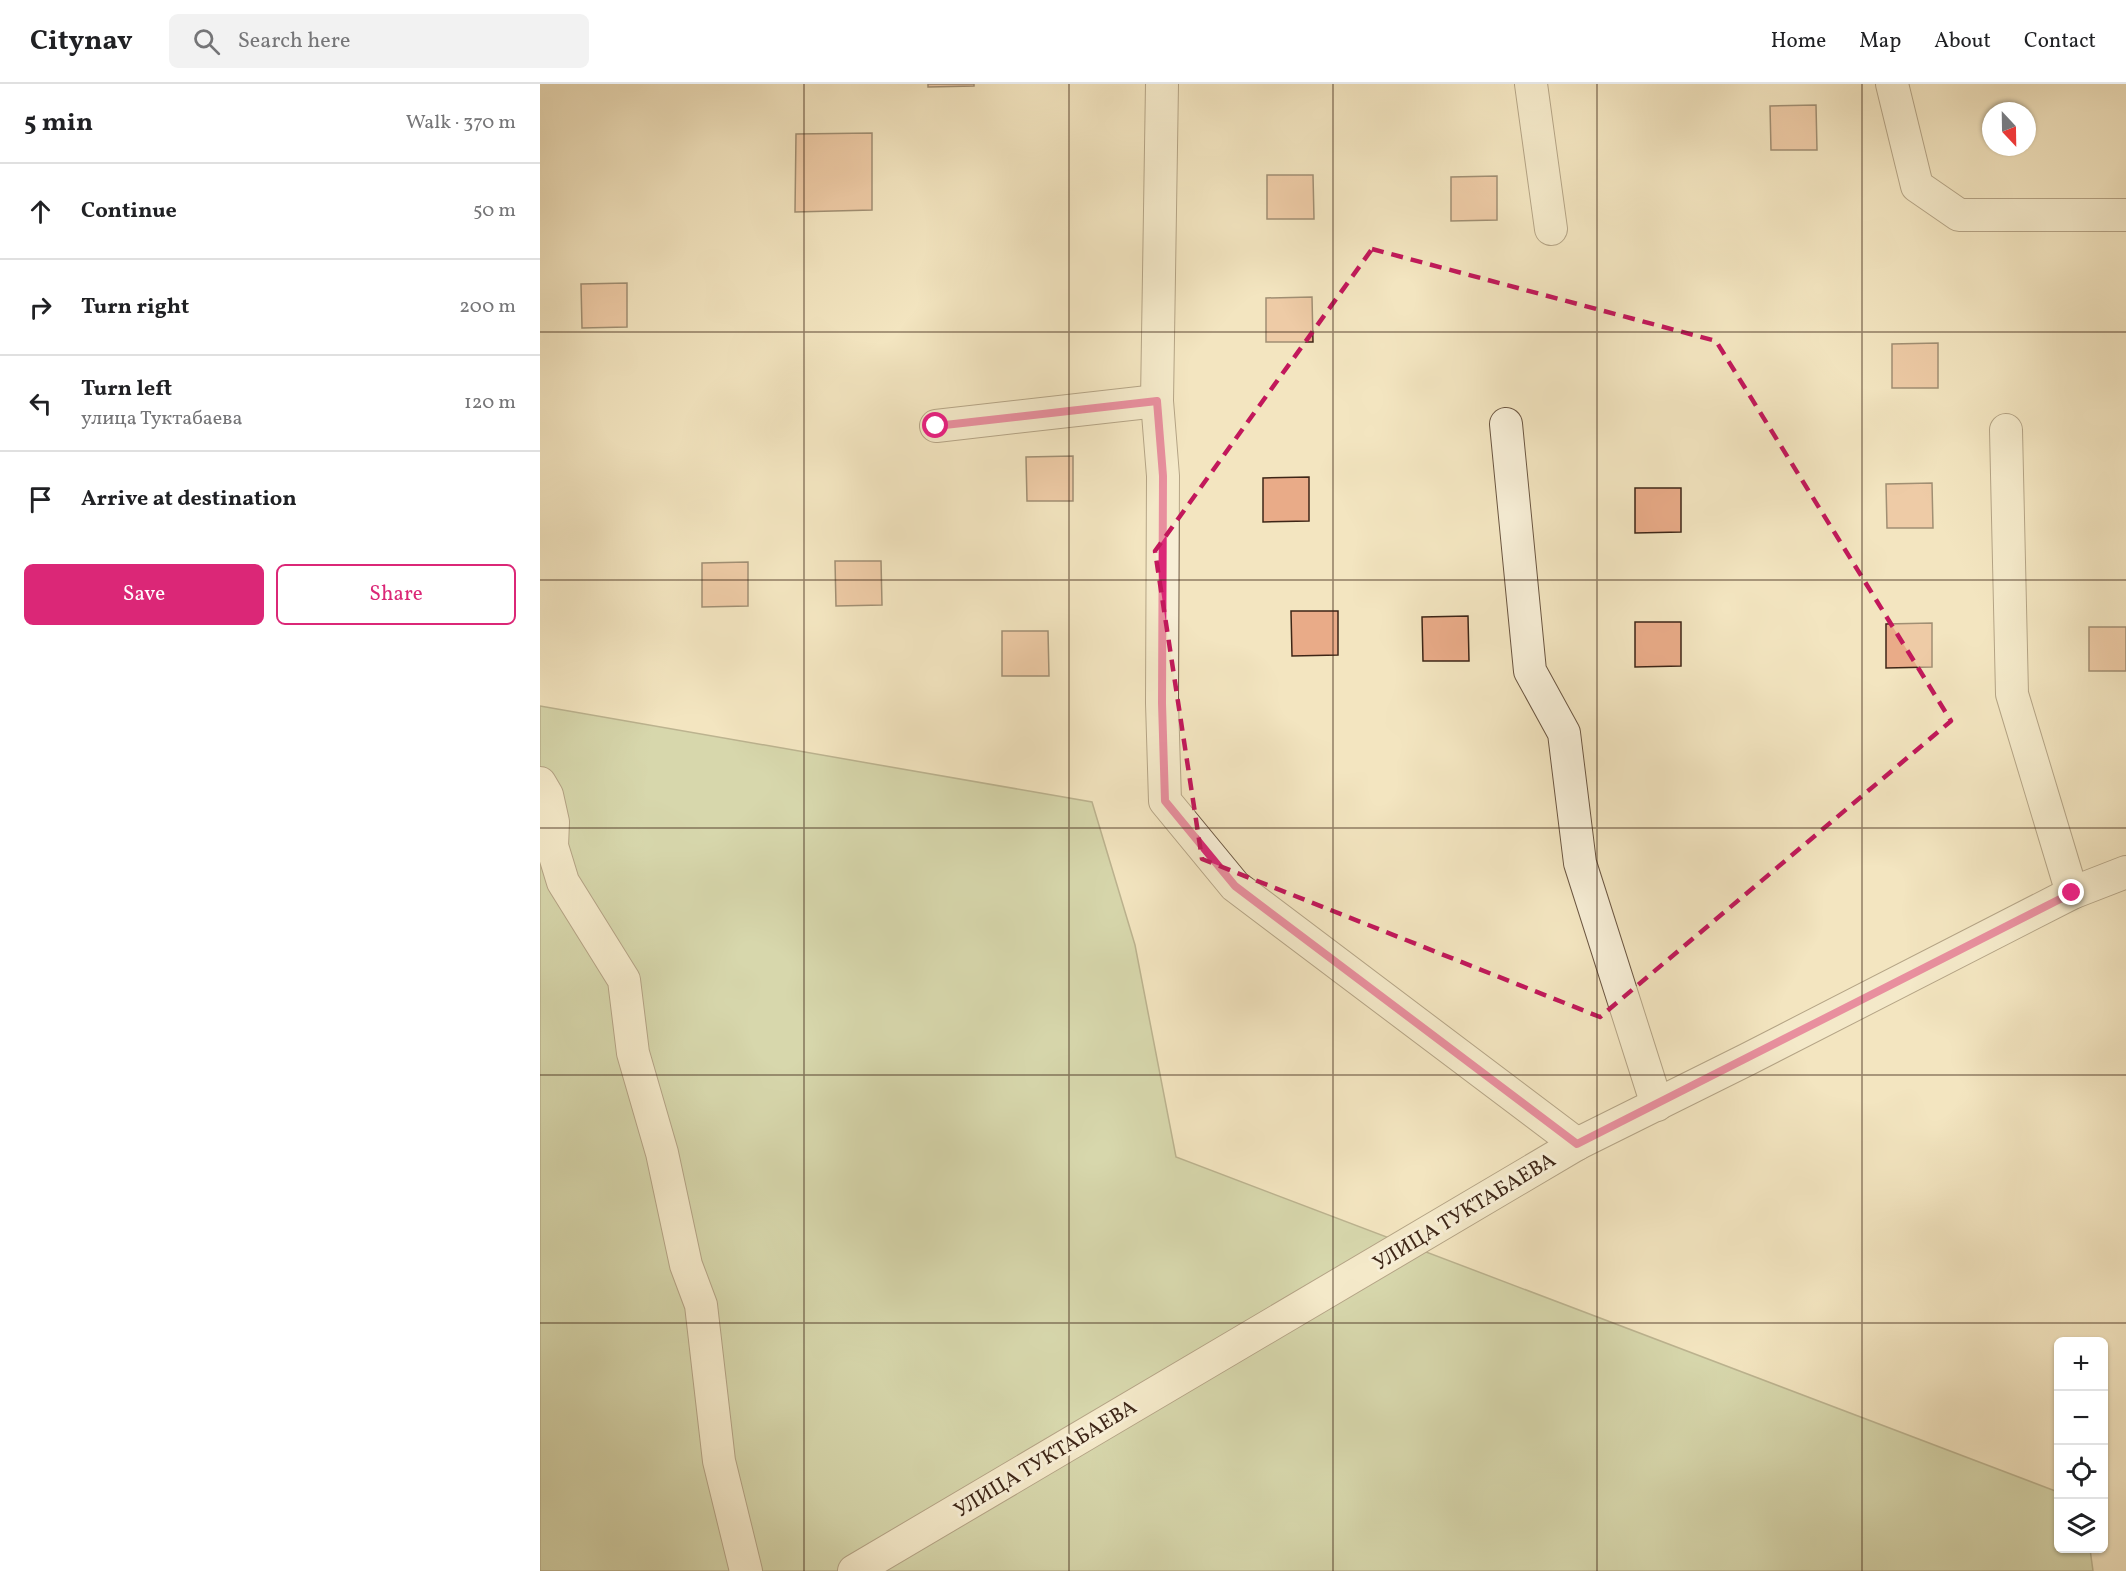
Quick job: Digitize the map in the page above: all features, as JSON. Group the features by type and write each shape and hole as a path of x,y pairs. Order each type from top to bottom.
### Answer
{"street":[{"path":"1162,84 1157,401 1163,476 1162,703 1165,801 1235,886 1577,1144"},
{"path":"1531,84 1551,229"},
{"path":"1892,84 1917,186 1959,215 2126,215"},
{"path":"936,426 1157,401"},
{"path":"1506,424 1530,671 1564,733 1580,862 1658,1105"},
{"path":"2006,430 2012,694 2072,893"},
{"path":"540,783 547,795 553,822 552,846 563,882 624,980 633,1053 662,1153 686,1265 701,1305 719,1461 746,1571"},
{"name":"УЛИЦА ТУКТАБАЕВА","path":"854,1571 1577,1144 1658,1105 2072,893 2126,872"}],"highlighted area":[{"path":"1372,249 1716,341 1951,721 1600,1017 1202,859 1155,551"}],"green space":[{"path":"540,706 1092,802 1135,945 1176,1157 2054,1490 2054,1553 2091,1553 2093,1571 540,1571"}],"building":[{"path":"928,84 974,84 974,86 928,87"},
{"path":"1816,105 1817,150 1771,150 1770,106"},
{"path":"872,133 872,210 795,212 796,134"},
{"path":"1267,175 1313,175 1314,219 1267,219"},
{"path":"1497,176 1497,220 1451,221 1451,177"},
{"path":"627,283 627,327 582,328 581,284"},
{"path":"1312,297 1313,342 1266,342 1266,298"},
{"path":"1938,343 1938,388 1892,388 1892,344"},
{"path":"1073,456 1073,501 1027,501 1026,457"},
{"path":"1309,477 1309,521 1263,522 1263,478"},
{"path":"1932,483 1933,528 1887,528 1886,484"},
{"path":"1635,488 1681,488 1681,532 1635,533"},
{"path":"835,561 881,561 882,605 836,606"},
{"path":"748,562 748,606 702,607 702,563"},
{"path":"1291,611 1338,611 1338,655 1292,656"},
{"path":"1468,616 1469,661 1423,661 1422,617"},
{"path":"1635,622 1681,622 1681,666 1635,667"},
{"path":"1932,623 1932,667 1886,668 1886,624"},
{"path":"2089,627 2126,627 2126,671 2089,671"},
{"path":"1002,631 1048,631 1049,676 1002,676"}],"route":[{"path":"936,426 1157,401 1163,476 1162,703 1165,801 1235,886 1577,1144 1658,1105 2072,893"}]}
